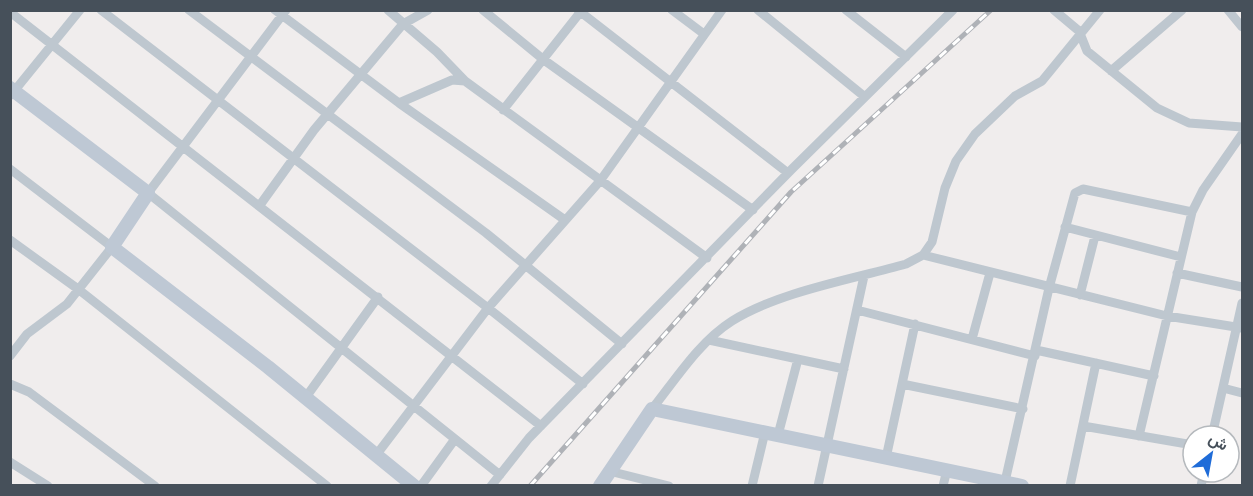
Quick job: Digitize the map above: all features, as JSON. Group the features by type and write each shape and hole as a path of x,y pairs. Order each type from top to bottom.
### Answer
{"street":[{"path":"80,10 12,92 148,193 500,475"},
{"path":"101,10 217,102 488,308 582,384"},
{"path":"189,10 524,264 622,344"},
{"path":"388,10 437,52 465,81 707,258"},
{"path":"260,205 328,114 403,24 428,10"},
{"path":"483,10 544,60 753,210"},
{"path":"672,10 704,34"},
{"path":"377,454 488,308 524,264 600,181 722,10"},
{"path":"758,10 865,97"},
{"path":"846,10 906,57"},
{"path":"491,486 541,426 788,173 950,14 937,10"},
{"path":"1054,10 1080,34 1087,51 1156,108 1189,123 1242,127"},
{"path":"600,486 652,409 709,340 732,321 762,306 906,264 923,255 932,242 945,188 956,161 975,134 1015,96 1042,81 1100,10"},
{"path":"1111,71 1182,10"},
{"path":"1228,10 1242,27"},
{"path":"503,110 580,11 788,173"},
{"path":"10,12 53,42 541,426"},
{"path":"10,356 27,334 67,304 112,247 148,193 250,58 281,12 362,76 565,220"},
{"path":"399,103 452,80 465,81"},
{"path":"1139,436 1192,212 1203,190 1242,134"},
{"path":"10,169 306,397 414,486"},
{"path":"1005,484 1049,288 1075,193 1078,189 1192,212"},
{"path":"1065,227 1181,257"},
{"path":"1080,295 1095,236"},
{"path":"10,240 78,289 327,486"},
{"path":"923,255 1167,316 1240,327"},
{"path":"972,339 990,273"},
{"path":"1177,273 1242,287"},
{"path":"818,486 864,276"},
{"path":"306,397 378,297"},
{"path":"1215,424 1240,327 1242,303"},
{"path":"857,310 972,339 1154,376"},
{"path":"886,458 915,324"},
{"path":"709,340 844,369"},
{"path":"752,486 798,359"},
{"path":"1070,486 1096,363"},
{"path":"10,384 29,392 155,486"},
{"path":"902,384 1023,409"},
{"path":"1223,388 1242,393"},
{"path":"652,409 1022,486"},
{"path":"1083,426 1181,443"},
{"path":"421,486 455,439"},
{"path":"10,462 48,486"},
{"path":"609,471 669,486"},
{"path":"943,486 947,471"}],"railway":[{"path":"530,486 791,192 991,10"}]}
